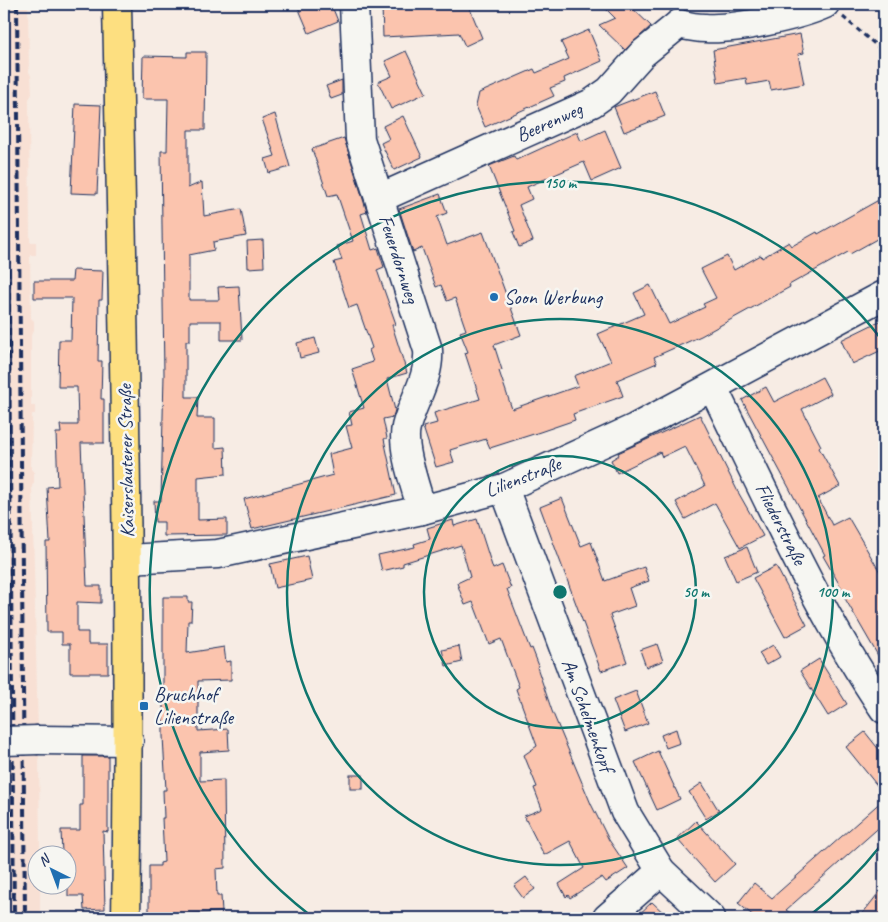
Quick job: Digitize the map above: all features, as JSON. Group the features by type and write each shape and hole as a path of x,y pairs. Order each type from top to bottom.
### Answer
{"main road":[{"name":"Kaiserslauterer Straße","path":"117,4 128,559 129,741 126,918"}],"street":[{"name":"Feuerdornweg","path":"354,4 360,139 428,350 429,365 406,427 404,440 422,510"},
{"path":"678,14 706,28 743,24 811,11 834,10"},
{"name":"Beerenweg","path":"380,198 592,103 609,91 678,14"},
{"name":"Lilienstraße","path":"128,559 218,554 422,510 504,488 634,428 713,388 884,295"},
{"name":"Fliederstraße","path":"713,388 833,628 859,673 884,709"},
{"name":"Am Schelmenkopf","path":"504,488 625,812 661,871 712,918"},
{"path":"4,742 38,740 129,741"},
{"path":"607,918 661,871"}],"path":[{"path":"834,10 884,52"}],"shaded area":[{"path":"4,4 28,4 29,72 32,94 29,99 30,242 36,242 36,255 30,255 31,318 34,321 34,331 31,335 31,406 35,406 35,414 32,414 31,469 34,472 34,483 32,486 38,731 4,732"},
{"path":"4,751 39,751 40,844 28,844 28,894 40,894 40,918 4,918"}],"building":[{"path":"306,4 331,4 338,21 309,33 298,7"},
{"path":"468,4 482,38 465,46 459,33 383,37 382,6"},
{"path":"601,4 628,4 651,26 625,50 599,25 615,18"},
{"path":"589,30 602,61 564,78 565,82 550,88 554,96 485,127 476,106 479,93 534,69 536,73 569,59 561,42"},
{"path":"800,34 804,53 798,54 804,84 771,90 769,81 747,85 746,78 718,83 713,50"},
{"path":"406,51 426,93 391,109 378,82 392,76 385,61"},
{"path":"187,52 206,52 205,130 188,130 188,188 202,182 204,216 241,209 246,236 213,242 214,250 189,255 189,300 219,300 218,287 239,286 242,340 221,340 221,321 190,321 190,341 186,341 186,397 198,397 197,418 215,418 215,448 225,447 226,474 198,477 198,520 227,519 227,535 164,536 164,522 155,522 154,501 161,501 164,375 161,151 167,151 168,99 142,99 143,56 187,57"},
{"path":"342,80 342,95 331,99 326,86"},
{"path":"655,91 665,116 624,132 614,107"},
{"path":"75,104 101,105 97,194 71,193"},
{"path":"275,114 290,167 269,173 265,159 275,156 262,119"},
{"path":"403,116 422,157 394,170 381,143 389,139 383,126"},
{"path":"605,130 621,168 592,181 584,162 527,187 532,199 519,205 533,241 519,247 513,232 515,231 489,166 514,156 516,160 577,132 581,141"},
{"path":"344,138 367,212 361,214 372,250 378,248 384,267 377,270 396,324 392,325 407,373 387,379 395,410 393,417 383,419 387,438 384,439 396,495 252,529 244,499 333,475 329,454 352,448 346,426 352,425 349,412 364,408 352,369 373,362 369,350 372,348 357,305 349,308 334,262 342,260 337,246 353,241 337,194 328,196 312,149"},
{"path":"440,194 447,213 437,217 447,245 483,232 521,335 494,345 502,370 499,371 512,409 578,386 574,376 611,361 598,334 644,314 634,293 650,285 669,324 705,307 703,304 716,298 701,269 727,256 734,270 761,255 762,258 789,242 792,246 817,232 818,234 884,197 884,235 850,254 848,252 789,285 790,287 701,336 654,357 657,363 617,380 623,396 573,414 575,420 490,448 486,439 450,450 454,462 436,467 423,427 437,423 434,413 480,399 465,353 468,352 460,332 466,330 455,298 447,301 441,285 436,287 422,248 413,252 399,209"},
{"path":"263,240 264,267 248,268 247,241"},
{"path":"73,270 103,271 102,300 99,300 98,361 102,361 101,399 104,399 104,443 81,443 87,586 101,586 101,603 77,602 77,632 88,632 88,644 108,644 108,673 70,673 70,644 62,644 62,632 47,632 46,542 50,542 47,487 58,486 56,433 61,433 60,425 78,425 77,387 58,387 59,340 71,340 72,298 34,298 34,281 72,281"},
{"path":"884,319 884,349 852,364 841,340"},
{"path":"315,338 319,353 300,358 297,343"},
{"path":"822,377 831,394 802,409 821,446 819,448 840,486 818,498 832,525 848,517 884,579 884,609 879,612 884,622 884,666 843,595 845,594 823,556 825,555 742,400 766,387 774,402"},
{"path":"700,415 738,492 763,536 740,548 715,503 685,519 676,502 705,486 685,446 662,457 660,452 617,473 611,460 619,455 618,453"},
{"path":"562,498 581,546 591,542 605,581 644,567 649,581 629,588 635,606 610,615 627,662 601,671 540,507"},
{"path":"477,519 493,569 502,565 511,588 507,589 530,649 532,648 539,666 537,667 552,711 591,804 609,840 628,868 606,882 602,877 570,898 568,895 566,897 559,884 584,868 570,841 544,855 524,816 542,809 534,788 537,787 524,755 537,746 516,689 519,687 501,639 489,644 473,602 465,605 457,583 470,577 461,545 403,563 403,566 382,571 378,555 415,547 414,544 430,539 427,528 453,520 454,526"},
{"path":"747,547 757,572 736,581 725,556"},
{"path":"307,556 312,580 275,588 270,564"},
{"path":"776,566 807,625 785,637 753,578"},
{"path":"163,597 188,597 188,602 192,602 191,621 188,621 187,653 224,647 226,662 231,661 231,680 198,681 198,731 228,729 229,750 200,752 200,781 224,780 225,868 216,869 217,896 221,896 222,912 175,914 175,918 149,918 149,866 160,866 160,863 164,862 162,818 164,818 163,790 166,790 163,736"},
{"path":"657,644 663,661 646,667 640,650"},
{"path":"773,645 780,657 766,665 759,653"},
{"path":"459,646 462,662 446,666 442,650"},
{"path":"819,659 847,704 828,716 800,671"},
{"path":"636,691 648,723 625,732 613,700"},
{"path":"676,729 680,743 666,748 661,735"},
{"path":"865,732 884,756 884,794 846,747"},
{"path":"658,751 680,799 657,810 635,762"},
{"path":"83,756 108,756 108,832 103,831 105,909 84,910 83,896 68,896 68,894 78,894 78,844 62,844 61,830 80,830 80,805 83,805"},
{"path":"350,775 363,775 363,789 350,789"},
{"path":"702,783 719,811 706,819 689,792"},
{"path":"884,799 884,823 786,910 797,918 756,918 738,903 754,883 772,898"},
{"path":"696,821 735,864 715,882 677,839"},
{"path":"526,877 535,889 523,898 514,886"},
{"path":"884,886 884,918 859,918"},
{"path":"652,902 669,918 635,918"}],"railway":[{"path":"6,4 14,918"},
{"path":"17,4 25,918"}],"place":[{"name":"Soon Werbung","path":"494,297"},
{"name":"Bruchhof Lilienstraße","path":"144,706"}]}
